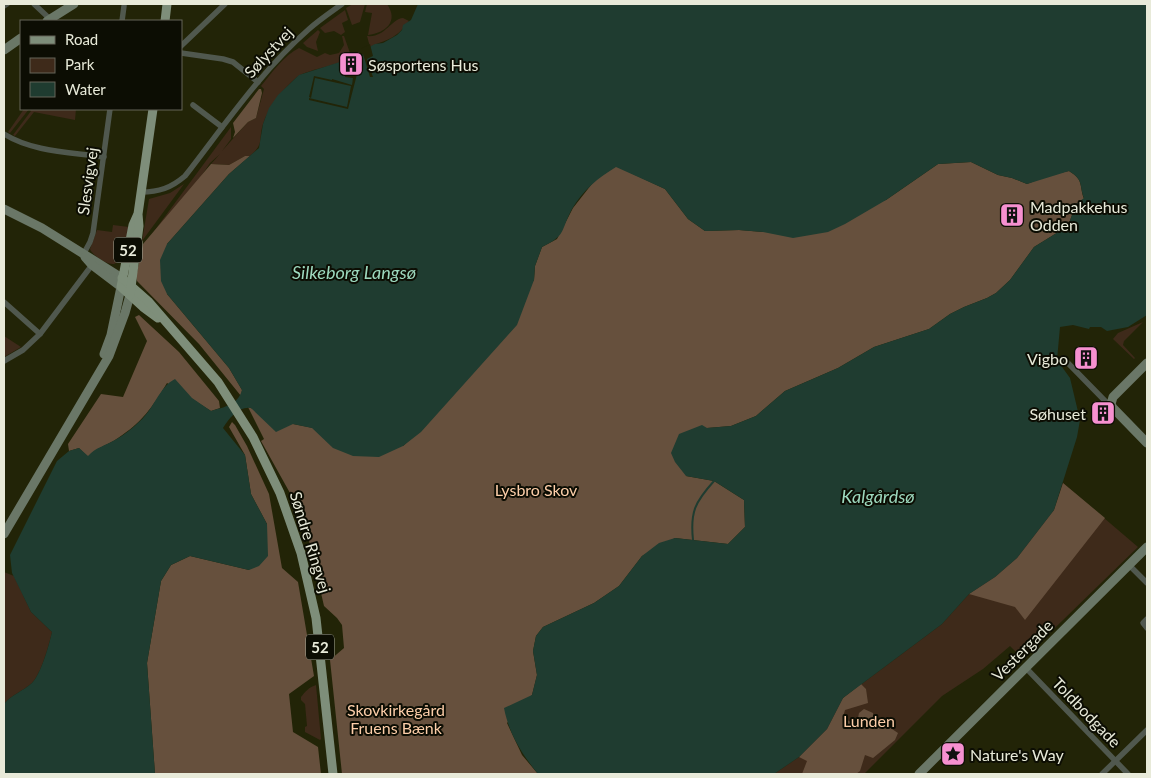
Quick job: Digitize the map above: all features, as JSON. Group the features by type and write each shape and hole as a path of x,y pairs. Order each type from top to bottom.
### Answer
{"main road":[{"path":"165,20 167,4"},
{"name":"52","path":"126,286 133,225 138,214 142,192 153,110"},
{"name":"52","path":"126,286 139,226 138,214"},
{"name":"Søndre Ringvej","path":"126,286 143,307 167,324 204,364 242,418 280,493 302,552 316,618 333,774"}],"street":[{"path":"34,4 49,20 74,4"},
{"path":"182,45 225,4"},
{"name":"Sølystvej","path":"142,192 157,192 176,184 185,176 258,82 310,28 342,4"},
{"path":"122,20 124,6"},
{"path":"4,50 20,39"},
{"path":"182,53 233,62 258,82"},
{"path":"193,105 222,127"},
{"name":"Slesvigvej","path":"83,255 93,233 110,110"},
{"path":"4,134 34,147 104,157"},
{"path":"4,209 42,228 83,255 96,260 126,286 126,313 113,346 98,377 92,384"},
{"path":"83,255 92,265 126,286"},
{"path":"4,361 24,350 40,334 92,265"},
{"path":"4,534 92,384 111,335 126,286"},
{"path":"4,302 40,334"},
{"path":"1065,360 1147,443"},
{"path":"1113,408 1111,401 1113,397 1147,363"},
{"name":"Vestergade","path":"919,774 1147,547"},
{"path":"1129,565 1147,583"},
{"path":"1147,619 1143,623 1147,628"},
{"name":"Toldbodgade","path":"1026,668 1128,774"},
{"path":"1102,774 1147,730"}],"green space":[{"path":"353,4 365,4 360,22 352,25 346,8"},
{"path":"367,4 387,4 392,16 389,25 385,29 368,35 372,13 365,12"},
{"path":"345,10 348,20 342,23 345,32 341,35 334,31 325,33 320,28"},
{"path":"403,18 409,21 399,33 370,47 367,36 379,34"},
{"path":"318,30 320,32 316,42 318,51 307,47 303,43"},
{"path":"342,36 344,36 350,53 348,59 297,77 286,87 272,105 263,124 258,148 255,152 229,165 211,164 220,154 210,163 194,187 152,234 231,127 231,139 222,151 248,122 256,118 264,89 261,86 283,60 299,48 317,57 325,53 330,55 339,53 344,45"},
{"path":"259,89 261,89 262,93 256,118 248,122 233,138 235,132 233,123"},
{"path":"23,110 28,110 10,133 8,132"},
{"path":"76,110 75,120 34,112 15,136 13,135 31,111"},
{"path":"245,156 250,156 229,174 167,244 167,294 229,368 242,390 241,396 199,344 137,281 136,277 143,244 211,164 229,165"},
{"name":"Lysbro Skov","path":"971,162 998,175 1027,184 1050,175 1069,171 1079,180 1084,199 1076,204 1068,226 1034,247 1010,280 996,293 950,314 929,329 874,347 838,368 785,391 756,416 731,426 707,428 686,476 714,481 744,500 745,527 728,544 675,538 642,556 619,586 594,603 543,627 536,636 533,651 537,675 532,695 507,723 522,755 538,774 342,774 330,660 344,648 342,625 324,606 307,532 295,502 261,441 264,439 248,407 293,424 403,446 440,409 489,345 534,280 535,266 542,247 557,239 573,208 595,180 616,166 665,189 688,219 705,231 739,230 763,232 886,200 938,164"},
{"path":"184,184 142,241 149,199 170,193"},
{"path":"113,225 129,227 121,259 117,263 111,264 100,259 90,249 97,230 112,232"},
{"path":"139,315 179,352 219,401 220,408 211,411 167,383 146,414 118,438 88,457 79,448 69,451 68,444 101,394 123,397 147,341 135,317"},
{"path":"1143,322 1124,341 1123,345 1134,359 1113,339 1118,333"},
{"path":"4,336 21,347 4,357"},
{"path":"232,422 247,446 269,494 282,568 298,582 314,676 289,694 293,732 318,747 321,774 155,774 147,663 161,581 171,565 190,556 249,570 267,524 251,494 245,455 229,427"},
{"name":"Lunden","path":"1063,483 1138,547 1023,659 1010,646 983,669 942,696 864,774 774,774 799,757 843,698 942,624 969,594 1054,510"},
{"path":"1063,483 1105,518 1025,620 1015,607 969,594 995,577 1017,558 1054,510"},
{"path":"4,572 14,576 31,612 52,632 44,659 35,679 4,704"},
{"path":"861,684 866,689 868,703 845,710 843,717 858,727 865,724 858,718 859,713 864,709 873,713 875,725 883,723 898,733 895,740 873,758 865,755 860,771 856,774 802,774 807,761 799,757 827,729 843,698"},
{"path":"316,685 320,740 305,732 305,727 307,726 305,704 301,700 301,697 311,687"}],"water":[{"name":"Silkeborg Langsø","path":"418,4 1147,4 1147,315 1128,327 1107,331 1101,327 1090,327 1089,329 1073,325 1060,327 1057,360 1070,378 1080,420 1077,437 1054,510 1017,558 995,577 969,594 942,624 843,698 827,729 799,757 774,774 538,774 517,743 509,726 504,708 532,695 537,675 533,651 536,636 543,627 594,603 619,586 642,556 659,543 675,538 728,544 745,527 744,500 714,481 686,476 675,462 671,453 679,434 702,425 707,428 731,426 756,416 785,391 838,368 874,347 929,329 950,314 996,293 1010,280 1034,247 1068,226 1076,204 1084,198 1079,180 1069,171 1027,184 998,175 971,162 938,164 886,200 845,224 828,232 793,238 763,232 739,230 705,231 688,219 665,189 616,167 586,190 576,202 559,236 542,247 535,266 534,280 517,325 421,432 403,446 379,457 353,456 333,448 312,428 293,424 276,432 251,408 238,411 228,420 223,428 245,455 251,494 267,524 268,556 259,566 249,570 190,556 171,565 161,581 147,663 155,774 4,774 4,704 35,679 44,659 52,632 31,612 12,573 10,555 57,461 69,451 79,448 88,456 125,434 145,416 165,387 175,379 192,398 211,411 234,402 242,390 229,368 167,294 161,281 160,260 167,244 229,174 259,148 263,124 269,108 278,95 299,75 343,61 397,35 402,30 403,25 411,20"}],"pier":[{"path":"370,44 373,56 367,59 373,77 370,77 363,54 348,109 309,100 309,98 347,107 351,86 315,78 311,98 309,97 314,76 352,85 353,78 345,77 350,55"}],"waterway":[{"path":"693,540 692,522 695,508 702,495 714,481"}],"place":[{"name":"Søsportens Hus","path":"351,64"},
{"name":"Madpakkehus Odden","path":"1012,215"},
{"name":"Vigbo","path":"1086,358"},
{"name":"Søhuset","path":"1103,413"},
{"name":"Nature's Way","path":"953,754"}],"water label":[{"name":"Kalgårdsø","path":"878,496"}],"park label":[{"name":"Skovkirkegård Fruens Bænk","path":"396,718"}]}
